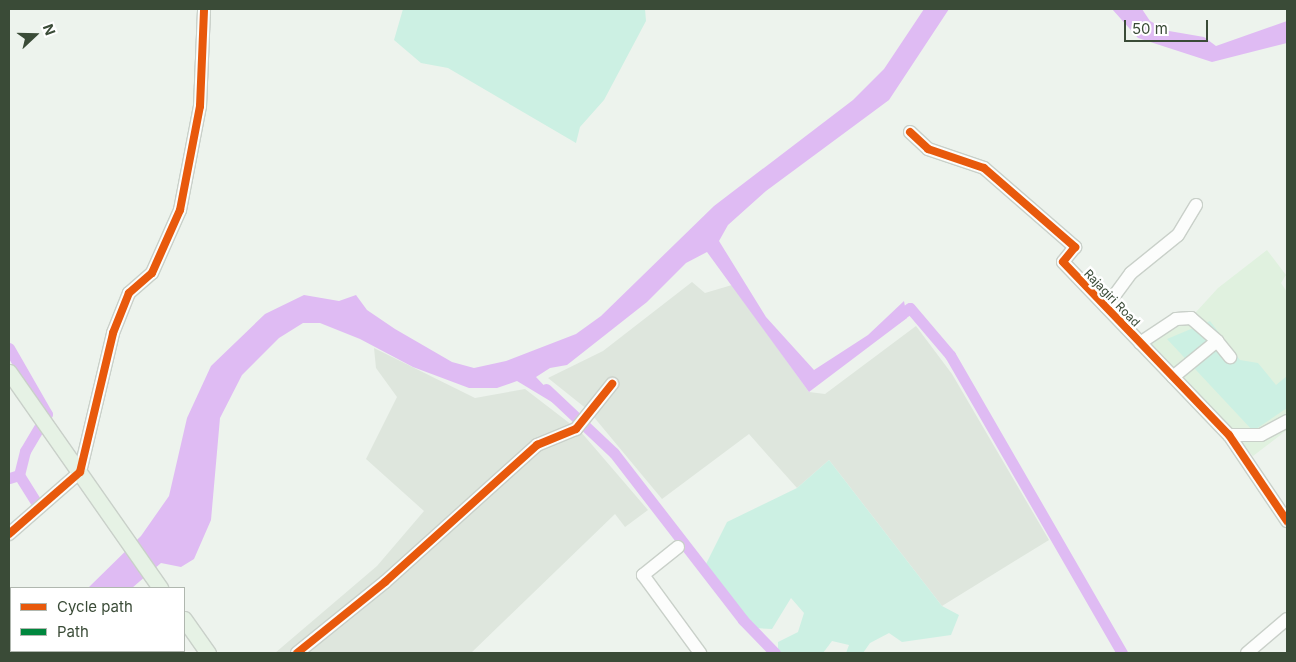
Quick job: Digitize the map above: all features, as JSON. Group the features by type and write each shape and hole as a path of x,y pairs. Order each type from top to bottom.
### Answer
{"main road":[{"path":"9,372 157,584"},
{"path":"185,620 208,653"}],"street":[{"path":"9,534 80,472 113,333 129,293 152,273 180,210 200,106 204,9"},
{"name":"Rajagiri Road","path":"910,132 928,149 984,168 1039,213 1074,247 1063,262 1229,434 1287,521"},
{"path":"1106,307 1131,273 1178,235 1196,205"},
{"path":"1140,343 1176,320 1191,318 1217,341 1230,357"},
{"path":"1173,377 1217,341"},
{"path":"297,653 385,582 536,445 576,429 612,384"},
{"path":"1229,434 1261,435 1287,421"},
{"path":"678,547 643,574 672,608 685,637 700,653"},
{"path":"1247,653 1287,619"}],"shaded area":[{"path":"403,9 645,9 646,21 604,100 580,127 576,143 448,68 421,63 394,40"},
{"path":"924,9 949,9 889,100 766,191 728,225 719,241 766,317 814,370 868,335 904,301 907,318 809,392 707,252 686,263 647,302 567,365 550,368 536,377 570,413 517,381 497,388 469,388 413,367 360,339 320,323 303,323 279,338 242,375 220,418 211,520 194,559 181,567 161,563 133,587 89,587 141,536 169,496 187,418 211,366 265,314 304,295 339,301 356,295 367,310 395,329 452,362 474,368 506,361 576,334 601,316 714,206 853,100 884,69"},
{"path":"1112,9 1142,9 1150,21 1169,31 1204,37 1216,46 1287,21 1287,43 1212,62 1138,38"},
{"path":"1267,250 1286,275 1281,283 1287,292 1287,430 1253,456 1140,338 1166,320 1196,312 1218,288"},
{"path":"692,282 705,293 732,285 809,392 825,394 916,326 952,374 1049,540 942,606 829,460 797,488 749,434 662,499 588,410 548,378 603,351"},
{"path":"1210,321 1240,360 1258,363 1276,385 1287,376 1287,408 1253,431 1167,339"},
{"path":"374,348 475,398 525,389 581,432 648,510 625,527 615,514 471,653 275,653 377,566 424,511 366,459 397,397 376,368"},
{"path":"829,460 942,606 959,615 951,635 902,642 889,633 870,643 863,653 846,653 849,645 832,641 823,653 778,653 778,642 798,632 804,613 791,598 772,629 755,628 712,574 706,564 727,522 797,488"}],"waterway":[{"path":"896,318 910,308 950,355 1122,653"},
{"path":"9,348 47,414 25,451 19,475 9,478"},
{"path":"546,389 614,453 743,620 775,653"},
{"path":"19,475 35,501"}],"cycle path":[{"path":"9,534 80,472 113,333 129,293 152,273 180,210 200,106 204,9"},
{"path":"910,132 928,149 984,168 1075,247 1063,262 1229,435 1287,521"},
{"path":"297,653 385,582 537,445 576,429 612,384"}]}
